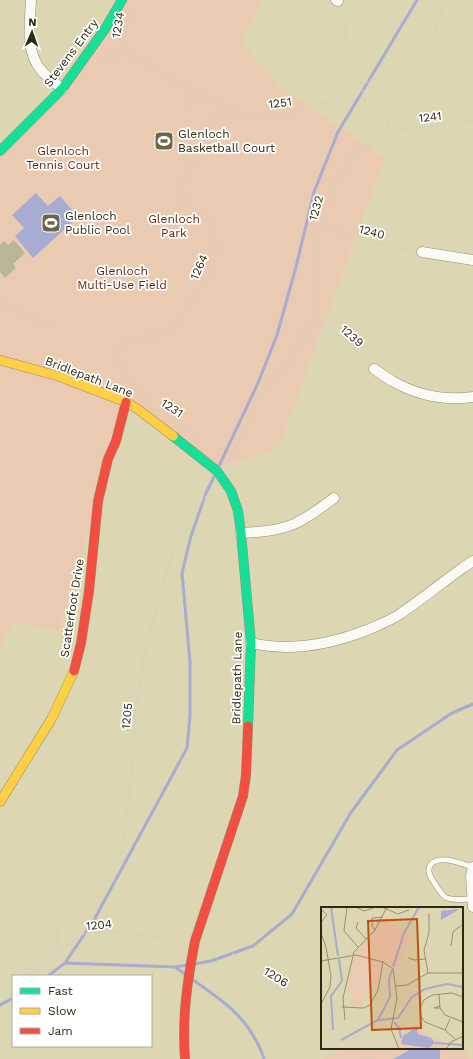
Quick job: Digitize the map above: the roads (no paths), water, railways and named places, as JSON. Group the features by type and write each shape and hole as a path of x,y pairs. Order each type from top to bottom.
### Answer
{"street":[{"path":"31,0 31,51 40,69 62,89"},
{"name":"Stevens Entry","path":"0,150 62,89 105,29 122,0"},
{"path":"422,252 473,260"},
{"name":"Bridlepath Lane","path":"0,360 58,376 126,402 139,410 217,472 231,491 238,511 251,643 246,775 243,796 194,948 185,995 184,1059"},
{"path":"374,369 392,381 432,396 460,399 473,397"},
{"name":"Scatterfoot Drive","path":"0,802 52,718 74,669 81,643 89,590 98,501 108,459 116,441 126,402"},
{"path":"241,533 280,529 295,524 334,498"},
{"path":"251,643 272,646 300,646 327,642 354,635 380,625 399,615 473,561"},
{"path":"473,867 471,876 473,903"}],"lane":[{"path":"473,867 451,860 438,860 433,862 429,867 428,872 446,897 473,903"}],"water":[{"name":"Glenloch Public Pool","path":"36,193 48,206 60,196 78,217 33,258 15,236 24,228 12,215"},
{"path":"411,1049 440,1049 440,1059 393,1059"}],"waterway":[{"path":"218,468 258,383 277,335 296,267 314,192 338,132 417,0"},
{"path":"49,975 65,963 94,920 187,748 190,716 190,662 182,573 191,536 206,493 215,475"},
{"path":"194,964 211,961 253,946 292,914 350,814 397,750 452,713 473,704"},
{"path":"65,963 175,967 187,965"},
{"path":"175,967 185,974"},
{"path":"193,980 236,1013 249,1029 258,1044 264,1059"},
{"path":"0,1005 12,999"}],"place":[{"name":"Glenloch Basketball Court","path":"164,141"},
{"name":"Glenloch Public Pool","path":"51,223"}],"park label":[{"name":"Glenloch Tennis Court","path":"63,158"},
{"name":"Glenloch Park","path":"174,226"},
{"name":"Glenloch Multi-Use Field","path":"122,278"}]}
